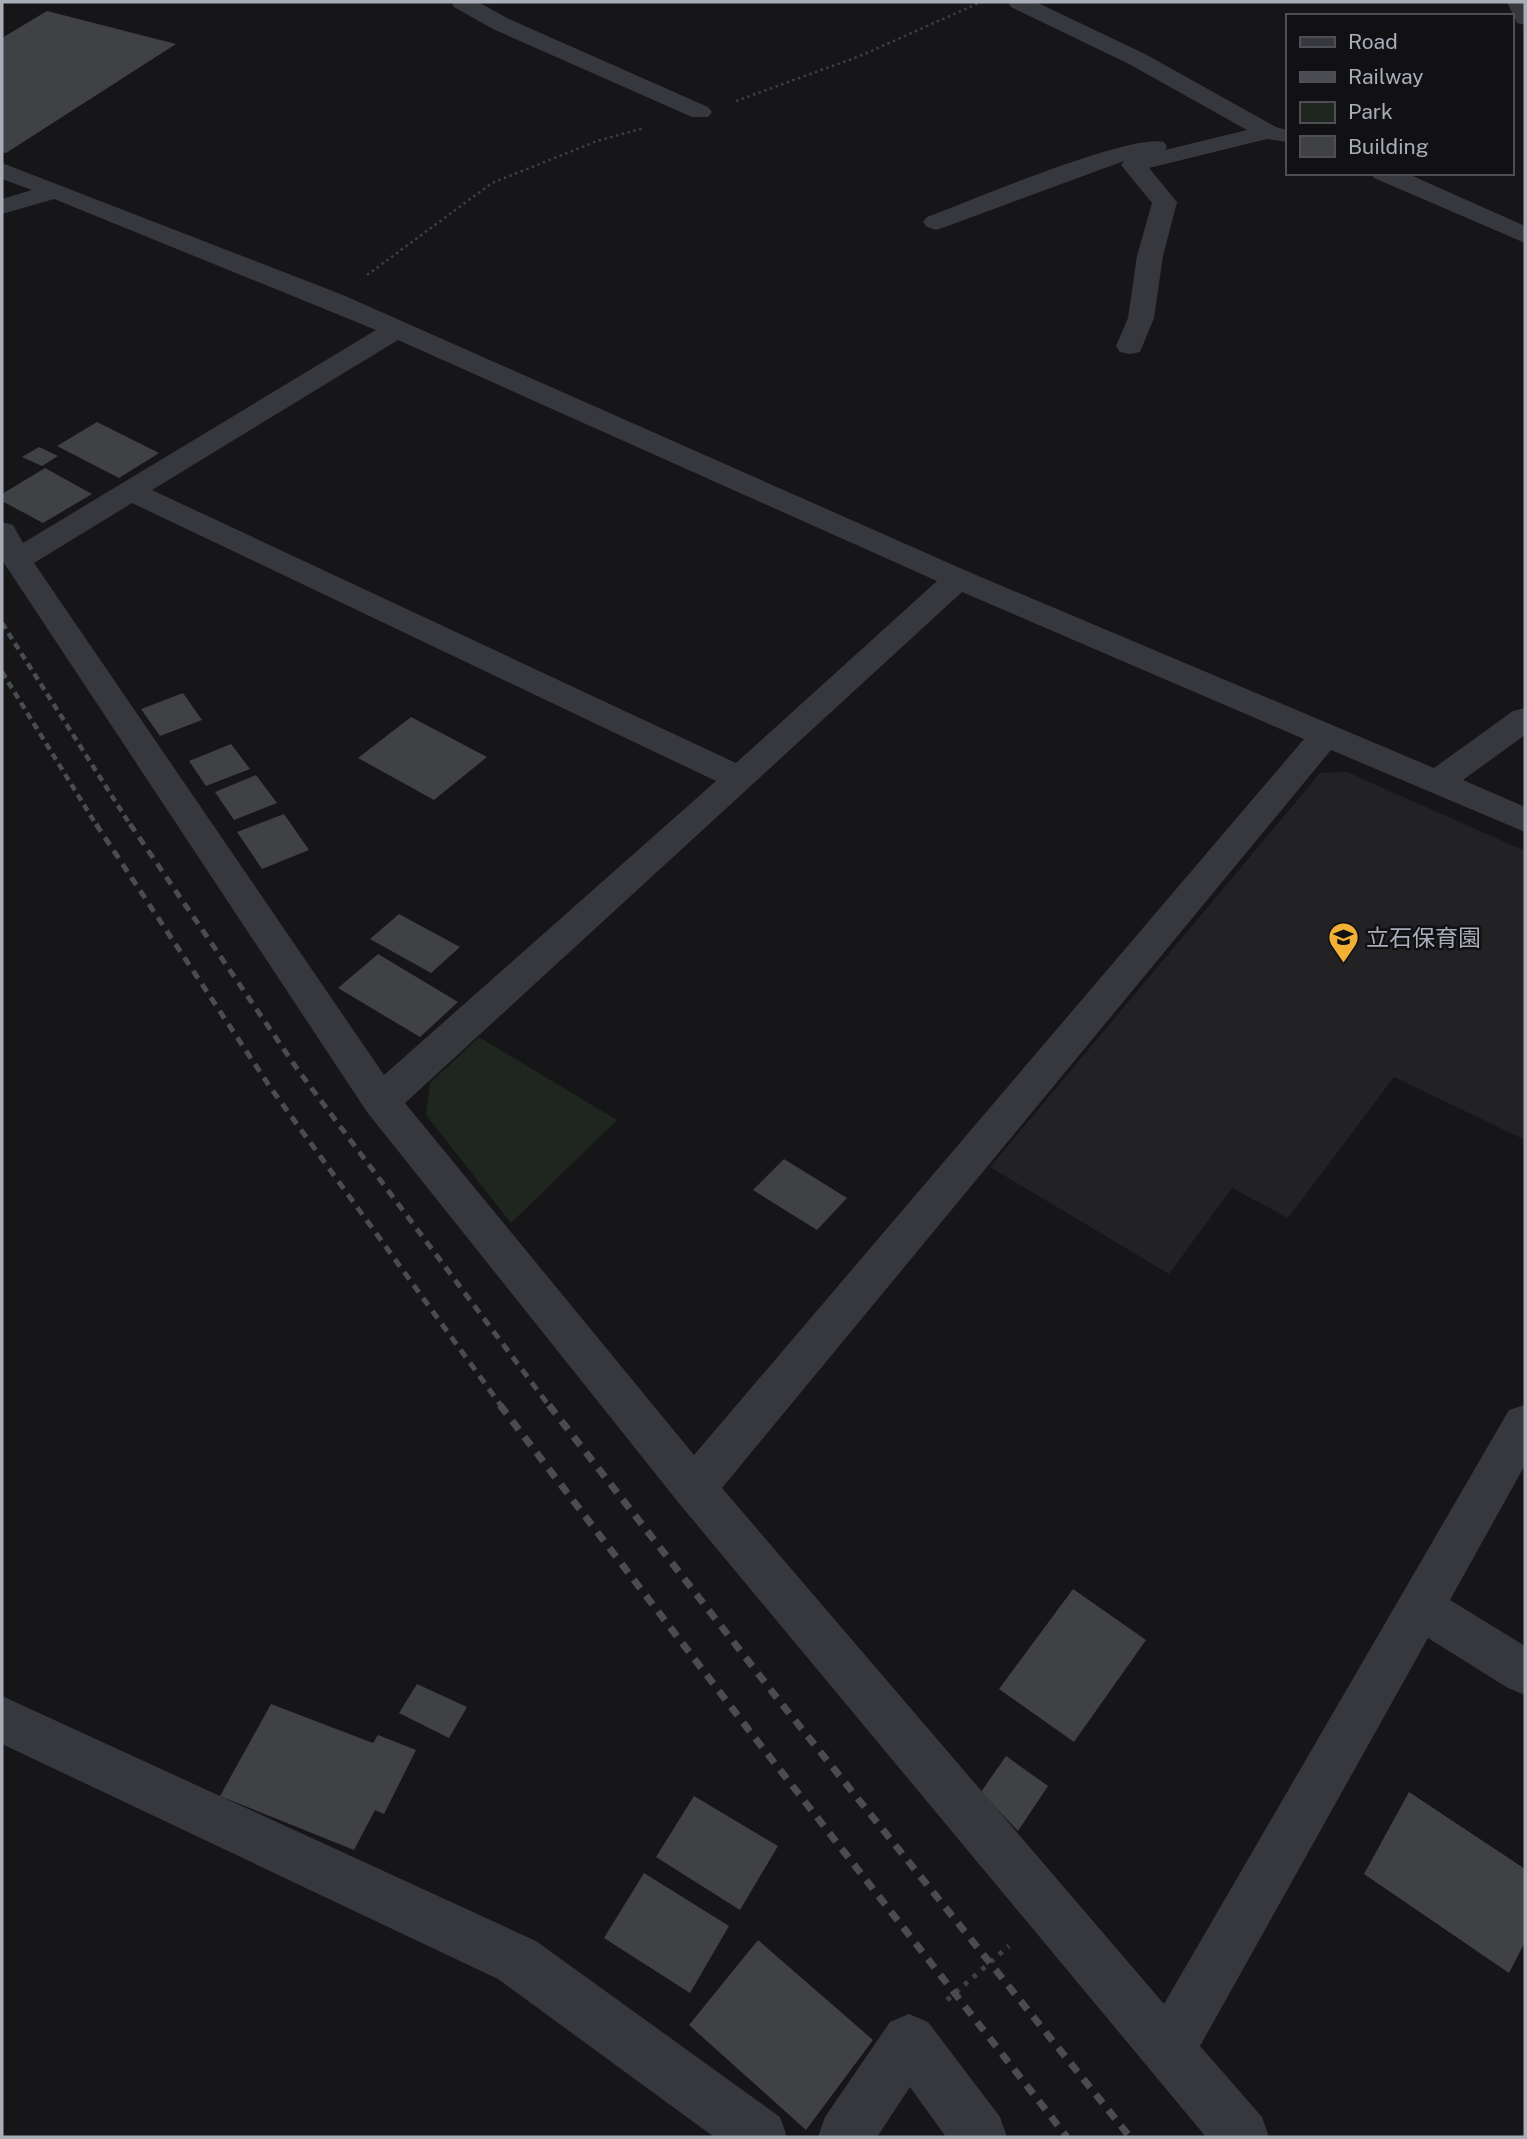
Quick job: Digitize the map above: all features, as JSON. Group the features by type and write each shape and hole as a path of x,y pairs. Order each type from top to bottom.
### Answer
{"street":[{"path":"463,2 501,24 700,112"},
{"path":"1019,2 1137,60 1271,132"},
{"path":"1518,2 1525,18"},
{"path":"936,222 1120,154 1271,132"},
{"path":"1130,346 1141,318 1150,256 1165,202 1133,165 1271,132"},
{"path":"2,170 334,301 958,579 1525,820"},
{"path":"1388,175 1525,235"},
{"path":"2,206 56,191"},
{"path":"395,330 130,491 10,546 380,1101 694,1488 1048,1911 1242,2137"},
{"path":"130,491 740,779"},
{"path":"380,1101 740,779 958,579"},
{"path":"1438,782 1525,719"},
{"path":"694,1488 1325,735"},
{"path":"1168,2050 1525,1424"},
{"path":"1420,1607 1525,1672"},
{"path":"2,1719 517,1960 760,2137"},
{"path":"845,2137 909,2041 980,2137"}],"path":[{"path":"334,301 412,240 492,183 597,141 807,78 889,45 981,2"},
{"path":"909,2041 954,1992 1048,1911"}],"shaded area":[{"name":"立石保育園","path":"1347,772 1525,851 1525,1140 1394,1077 1288,1218 1232,1188 1169,1274 990,1167 1320,773"}],"green space":[{"path":"479,1037 617,1120 511,1223 426,1115 430,1083"}],"building":[{"path":"47,11 176,44 6,153 2,152 2,38"},
{"path":"97,422 159,453 119,478 57,446"},
{"path":"39,447 58,456 42,466 22,457"},
{"path":"45,468 92,494 43,523 2,501 2,494"},
{"path":"183,693 202,720 160,736 141,709"},
{"path":"411,717 487,757 434,800 358,758"},
{"path":"231,744 250,769 206,786 189,761"},
{"path":"256,775 277,803 234,820 215,792"},
{"path":"284,814 309,850 262,869 237,832"},
{"path":"399,914 460,947 431,973 370,939"},
{"path":"378,954 458,1002 420,1037 338,988"},
{"path":"784,1159 847,1198 817,1230 753,1190"},
{"path":"1073,1589 1146,1640 1074,1742 999,1689"},
{"path":"417,1684 467,1707 449,1738 399,1713"},
{"path":"271,1704 373,1743 378,1735 416,1750 384,1814 375,1810 354,1850 220,1796"},
{"path":"1006,1756 1048,1786 1018,1831 981,1792"},
{"path":"1409,1792 1525,1869 1525,1942 1509,1973 1364,1874"},
{"path":"694,1796 778,1846 740,1910 656,1857"},
{"path":"644,1873 729,1926 690,1993 604,1938"},
{"path":"758,1940 873,2040 806,2130 689,2025"}],"railway":[{"path":"2,623 131,826"},
{"path":"2,672 97,826"},
{"path":"96,824 270,1087 502,1407"},
{"path":"130,824 298,1070 550,1407"},
{"path":"500,1405 748,1729 1067,2137"},
{"path":"549,1405 781,1703 1130,2137"}],"place":[{"name":"立石保育園","path":"1343,964"}]}
